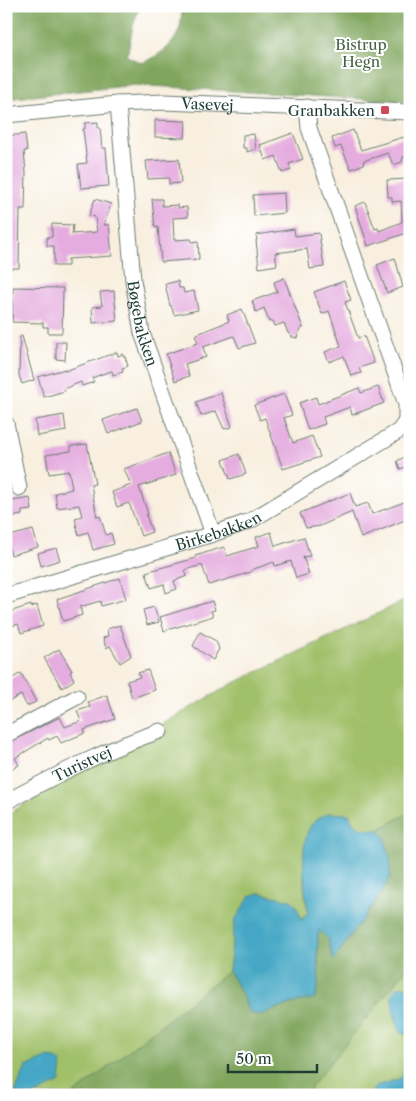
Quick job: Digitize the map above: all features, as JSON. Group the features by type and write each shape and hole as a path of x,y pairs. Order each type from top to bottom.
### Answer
{"street":[{"name":"Vasevej","path":"6,115 118,104 164,102 410,112"},
{"name":"Bøgebakken","path":"118,104 134,280 142,333 213,534"},
{"path":"307,107 309,128 406,404 408,421"},
{"name":"Birkebakken","path":"6,596 213,534 250,521 399,431 408,421"},
{"path":"6,423 19,488"},
{"path":"6,735 76,697"},
{"name":"Turistvej","path":"6,802 52,777 95,757 160,731"}],"green space":[{"name":"Bistrup Hegn","path":"6,6 140,6 133,26 127,56 142,63 159,54 177,35 180,26 181,6 410,6 410,102 135,85 6,99"},
{"path":"410,598 410,812 378,830 362,829 352,822 304,845 304,889 308,912 302,920 295,904 235,920 229,971 73,1095 6,1095 6,815 230,685"},
{"path":"410,812 410,965 312,1085 308,1095 73,1095 229,971 243,996 249,1012 259,1015 293,1003 315,998 319,973 319,930 328,939 334,959 380,895 390,877 384,836 378,830"},
{"path":"410,965 410,989 405,986 393,998 395,1016 402,1033 410,1033 410,1047 406,1049 403,1075 399,1079 376,1086 370,1095 308,1095 312,1085"}],"water":[{"path":"329,813 349,814 354,823 360,828 378,830 384,836 390,856 390,877 380,895 333,960 328,939 319,930 317,947 318,982 315,998 293,1003 259,1015 249,1012 243,996 229,971 235,920 250,896 260,893 291,900 295,904 302,920 308,912 304,864 306,838 309,828 315,821"},
{"path":"405,986 410,989 410,1033 401,1033 392,1002 394,991 399,987"},
{"path":"410,1047 410,1095 370,1095 376,1086 399,1079 403,1075 406,1049"},
{"path":"49,1057 62,1062 60,1082 35,1095 14,1095 26,1067"}],"building":[{"path":"155,120 186,121 185,138 155,137"},
{"path":"98,122 102,148 106,148 109,186 81,188 78,164 87,163 83,129 85,129 85,123"},
{"path":"353,130 361,150 404,137 410,155 403,157 402,162 393,165 388,153 363,161 364,164 351,169 341,146 335,148 332,138"},
{"path":"293,133 303,159 289,164 291,170 282,173 276,156 265,160 260,145"},
{"path":"25,134 27,151 24,151 26,173 25,209 20,209 19,268 6,268 7,173 11,173 10,153 8,147 6,148 6,136"},
{"path":"254,134 256,149 247,152 247,148 243,148 243,135"},
{"path":"179,159 181,183 169,184 169,178 148,179 146,161"},
{"path":"410,179 410,232 368,246 355,206 365,202 375,229 378,228 379,231 402,222 401,201 392,202 392,197 388,197 387,180"},
{"path":"284,193 285,213 254,216 253,195"},
{"path":"95,199 111,204 104,225 109,225 112,256 68,259 68,266 54,266 54,246 47,246 47,237 52,237 52,224 73,225 72,234 97,232 95,217 89,215"},
{"path":"152,199 162,199 162,206 178,205 179,208 187,207 188,217 173,218 174,240 191,239 192,242 198,241 199,259 161,262 158,227 155,228"},
{"path":"294,229 295,236 319,233 324,267 310,269 307,249 275,253 277,265 259,268 256,235"},
{"path":"395,258 403,287 387,293 377,265"},
{"path":"284,278 303,328 300,329 297,338 292,337 288,333 284,323 275,326 273,321 269,322 264,308 256,312 252,301 277,292 274,282"},
{"path":"178,281 179,288 183,288 184,293 194,291 198,310 174,315 165,284"},
{"path":"344,281 351,300 345,302 358,338 364,336 374,363 359,368 361,373 351,376 344,356 329,362 325,352 341,346 329,311 322,314 314,292"},
{"path":"13,287 63,288 62,333 48,333 48,327 43,327 43,323 12,322"},
{"path":"114,291 117,321 93,323 92,307 102,306 100,292"},
{"path":"242,309 255,343 239,348 234,336 203,347 206,357 185,364 189,376 175,381 166,354 198,343 195,335 229,321 227,315"},
{"path":"22,336 34,380 22,384 19,375 20,337"},
{"path":"56,342 66,342 65,360 56,359"},
{"path":"117,352 118,356 123,354 128,366 122,368 123,372 113,375 112,371 102,374 92,378 94,382 82,386 81,382 64,389 65,391 44,397 38,377 65,369 65,371"},
{"path":"378,387 384,403 352,415 350,407 323,417 325,424 308,430 299,403 316,397 318,404 359,388 361,393"},
{"path":"221,393 232,427 224,429 216,411 201,416 196,402"},
{"path":"284,394 292,415 284,418 293,443 312,436 320,457 283,469 265,418 260,420 254,405"},
{"path":"137,408 142,421 108,434 103,420"},
{"path":"64,415 66,431 37,436 35,420"},
{"path":"87,444 95,484 91,485 97,517 100,516 106,535 111,533 114,544 93,550 88,532 79,535 78,533 75,518 82,516 79,505 57,508 55,493 72,489 69,471 49,474 46,455 71,451 71,446"},
{"path":"168,453 176,475 139,487 152,532 141,536 129,503 117,507 112,492 131,485 124,469"},
{"path":"239,454 246,474 230,479 223,460"},
{"path":"405,457 409,466 400,469 397,461"},
{"path":"350,493 355,507 368,503 372,514 407,501 410,508 410,518 361,538 352,512 320,526 306,528 300,513"},
{"path":"30,498 32,510 22,511 22,515 6,518 6,502"},
{"path":"33,530 38,547 11,555 6,537"},
{"path":"271,532 275,546 304,537 310,556 303,557 309,574 296,578 291,561 275,566 274,562 251,570 251,572 209,585 202,565 185,570 187,576 174,581 177,589 166,593 164,584 151,588 146,572 196,558 195,556 224,547 227,556 259,546 256,537"},
{"path":"56,548 60,560 41,566 38,553"},
{"path":"120,578 126,599 101,606 100,601 80,607 82,615 63,621 57,599"},
{"path":"212,601 215,610 211,611 213,616 164,631 160,617"},
{"path":"31,605 31,607 37,605 43,626 21,633 18,624 8,627 6,613"},
{"path":"154,607 159,622 147,625 143,610"},
{"path":"120,625 131,656 120,663 110,646 106,648 103,638 108,636 107,629"},
{"path":"200,632 216,641 219,649 213,660 193,646"},
{"path":"59,649 72,671 70,672 74,680 62,688 44,658"},
{"path":"148,670 155,690 132,698 127,681 140,677 138,673"},
{"path":"21,673 36,702 27,706 21,695 6,703 6,682"},
{"path":"107,695 115,719 84,730 85,733 61,743 57,736 49,740 48,738 15,758 19,765 6,772 6,744 60,717 65,727 81,721 77,711 90,707 88,702"}],"place":[{"name":"Granbakken","path":"385,110"}]}
